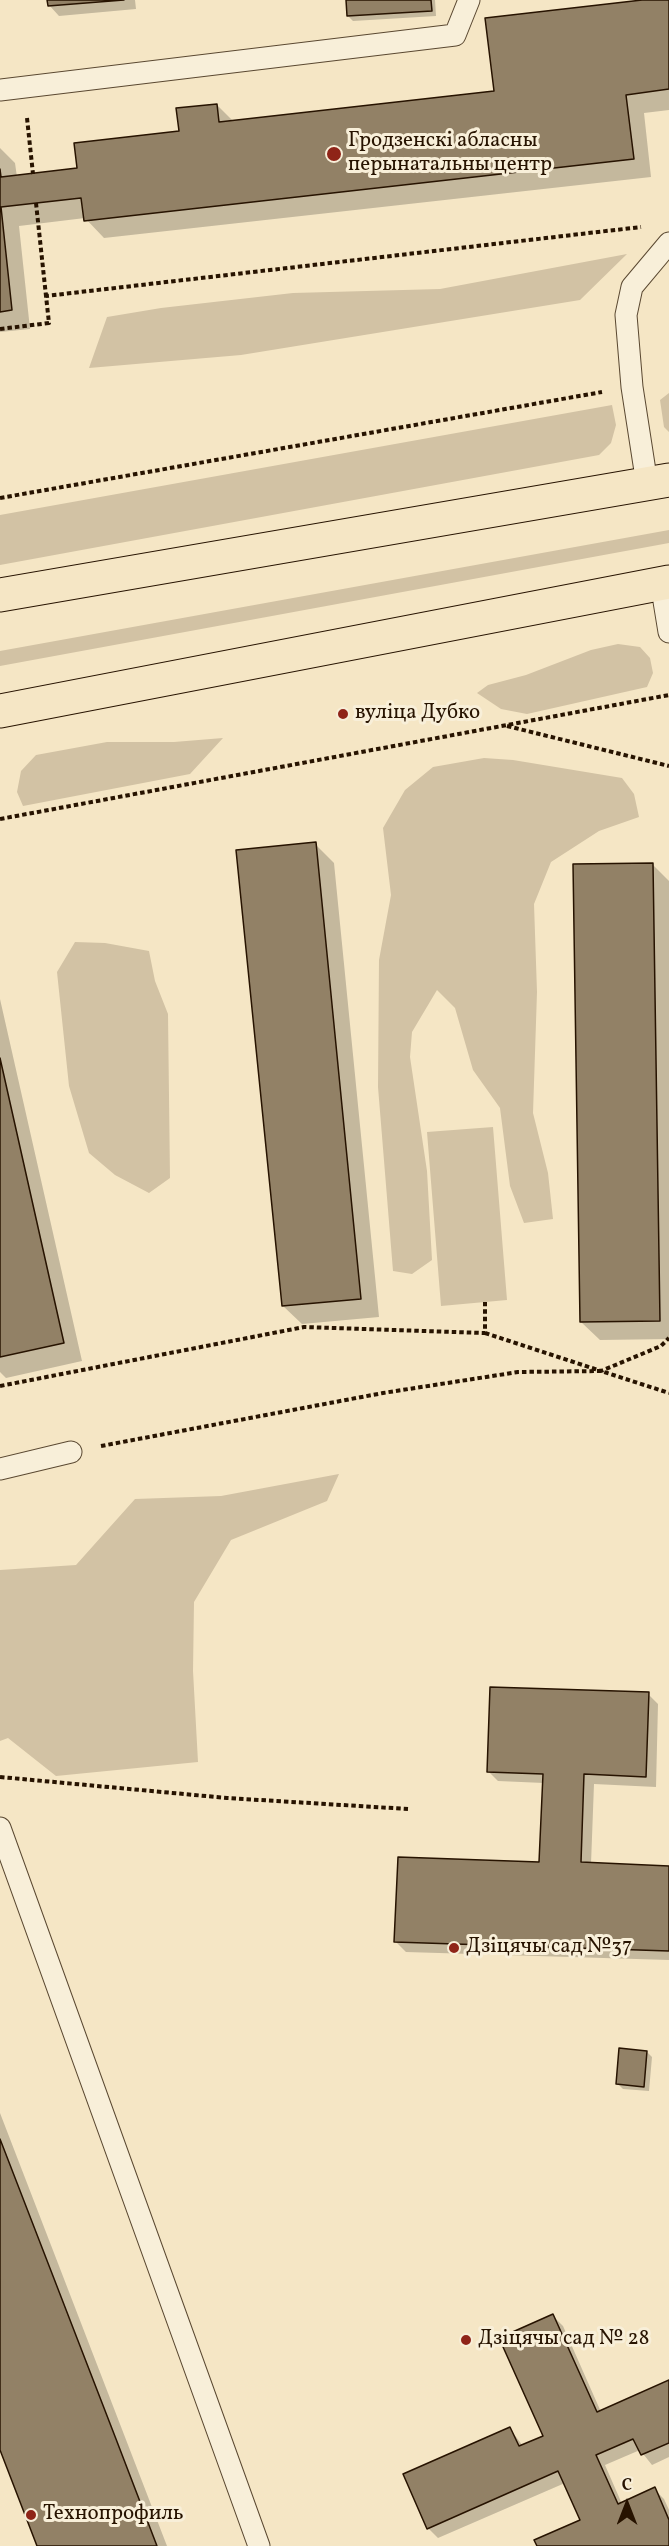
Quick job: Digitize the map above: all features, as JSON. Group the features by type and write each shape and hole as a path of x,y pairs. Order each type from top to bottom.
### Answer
{"main road":[{"path":"0,595 658,482"},
{"path":"0,711 665,583"}],"lane":[{"path":"0,90 455,35 469,0"},
{"path":"658,482 632,387 626,315 632,287 669,243"},
{"path":"665,583 669,632"},
{"path":"0,1469 71,1452"},
{"path":"0,1828 259,2546"}],"path":[{"path":"23,87 33,174"},
{"path":"0,329 49,323 36,203"},
{"path":"46,296 645,226"},
{"path":"0,498 632,387"},
{"path":"0,819 669,695"},
{"path":"503,726 669,766"},
{"path":"485,1302 485,1333"},
{"path":"0,1386 304,1326 485,1333 669,1393"},
{"path":"71,1452 383,1393 518,1372 601,1371 660,1346 669,1338"},
{"path":"0,1777 226,1798 408,1809"}],"shaded area":[{"path":"627,254 580,300 241,355 89,368 107,317 161,308 293,293 440,289"},
{"path":"669,393 669,432 664,427 660,400"},
{"path":"612,405 616,425 611,443 599,455 0,565 0,515"},
{"path":"669,530 669,543 0,666 0,651"},
{"path":"618,644 640,647 650,658 653,673 647,687 527,714 501,709 477,693 488,685 526,675 591,650"},
{"path":"223,738 190,774 23,806 17,792 21,771 36,755 107,742 174,742"},
{"path":"484,758 513,760 622,778 634,794 639,817 599,831 551,862 534,904 537,992 533,1113 548,1173 553,1219 524,1223 510,1186 500,1108 473,1070 455,1008 437,990 412,1032 410,1057 427,1171 432,1260 412,1274 393,1271 378,1087 379,960 391,895 383,828 405,790 433,767"},
{"path":"75,942 105,943 149,951 155,981 168,1014 170,1178 149,1193 115,1175 89,1153 69,1086 57,972"},
{"path":"493,1127 507,1300 441,1306 427,1132"},
{"path":"339,1474 327,1501 231,1540 194,1602 193,1671 198,1762 56,1776 8,1738 0,1741 0,1570 76,1565 135,1499 221,1496"}],"building":[{"path":"47,0 124,0 48,6"},
{"path":"346,0 431,0 432,11 347,16"},
{"name":"Гродзенскі абласны перынатальны центр","path":"642,0 669,0 669,89 626,95 634,159 84,221 81,198 1,207 12,310 0,312 0,169 1,177 77,168 74,143 179,131 176,108 217,104 219,122 494,91 485,18"},
{"path":"316,842 361,1299 282,1306 236,850"},
{"path":"653,863 660,1321 580,1322 573,864"},
{"path":"0,1058 64,1343 0,1357"},
{"path":"490,1687 649,1692 646,1777 584,1774 581,1862 669,1866 669,1951 394,1942 398,1857 539,1862 543,1774 487,1772"},
{"path":"619,2048 647,2051 644,2087 616,2084"},
{"path":"0,2139 157,2546 37,2546 0,2450"},
{"path":"553,2314 597,2412 669,2380 669,2443 641,2455 633,2439 596,2455 618,2504 655,2487 669,2520 669,2546 537,2546 534,2540 580,2520 558,2471 427,2529 403,2474 510,2427 519,2446 543,2436 499,2338"}],"place":[{"name":"Гродзенскі абласны перынатальны центр","path":"334,154"},
{"name":"вуліца Дубко","path":"343,714"},
{"name":"Дзіцячы сад №37","path":"454,1948"},
{"name":"Дзіцячы сад № 28","path":"466,2340"},
{"name":"Технопрофиль","path":"31,2515"}]}
